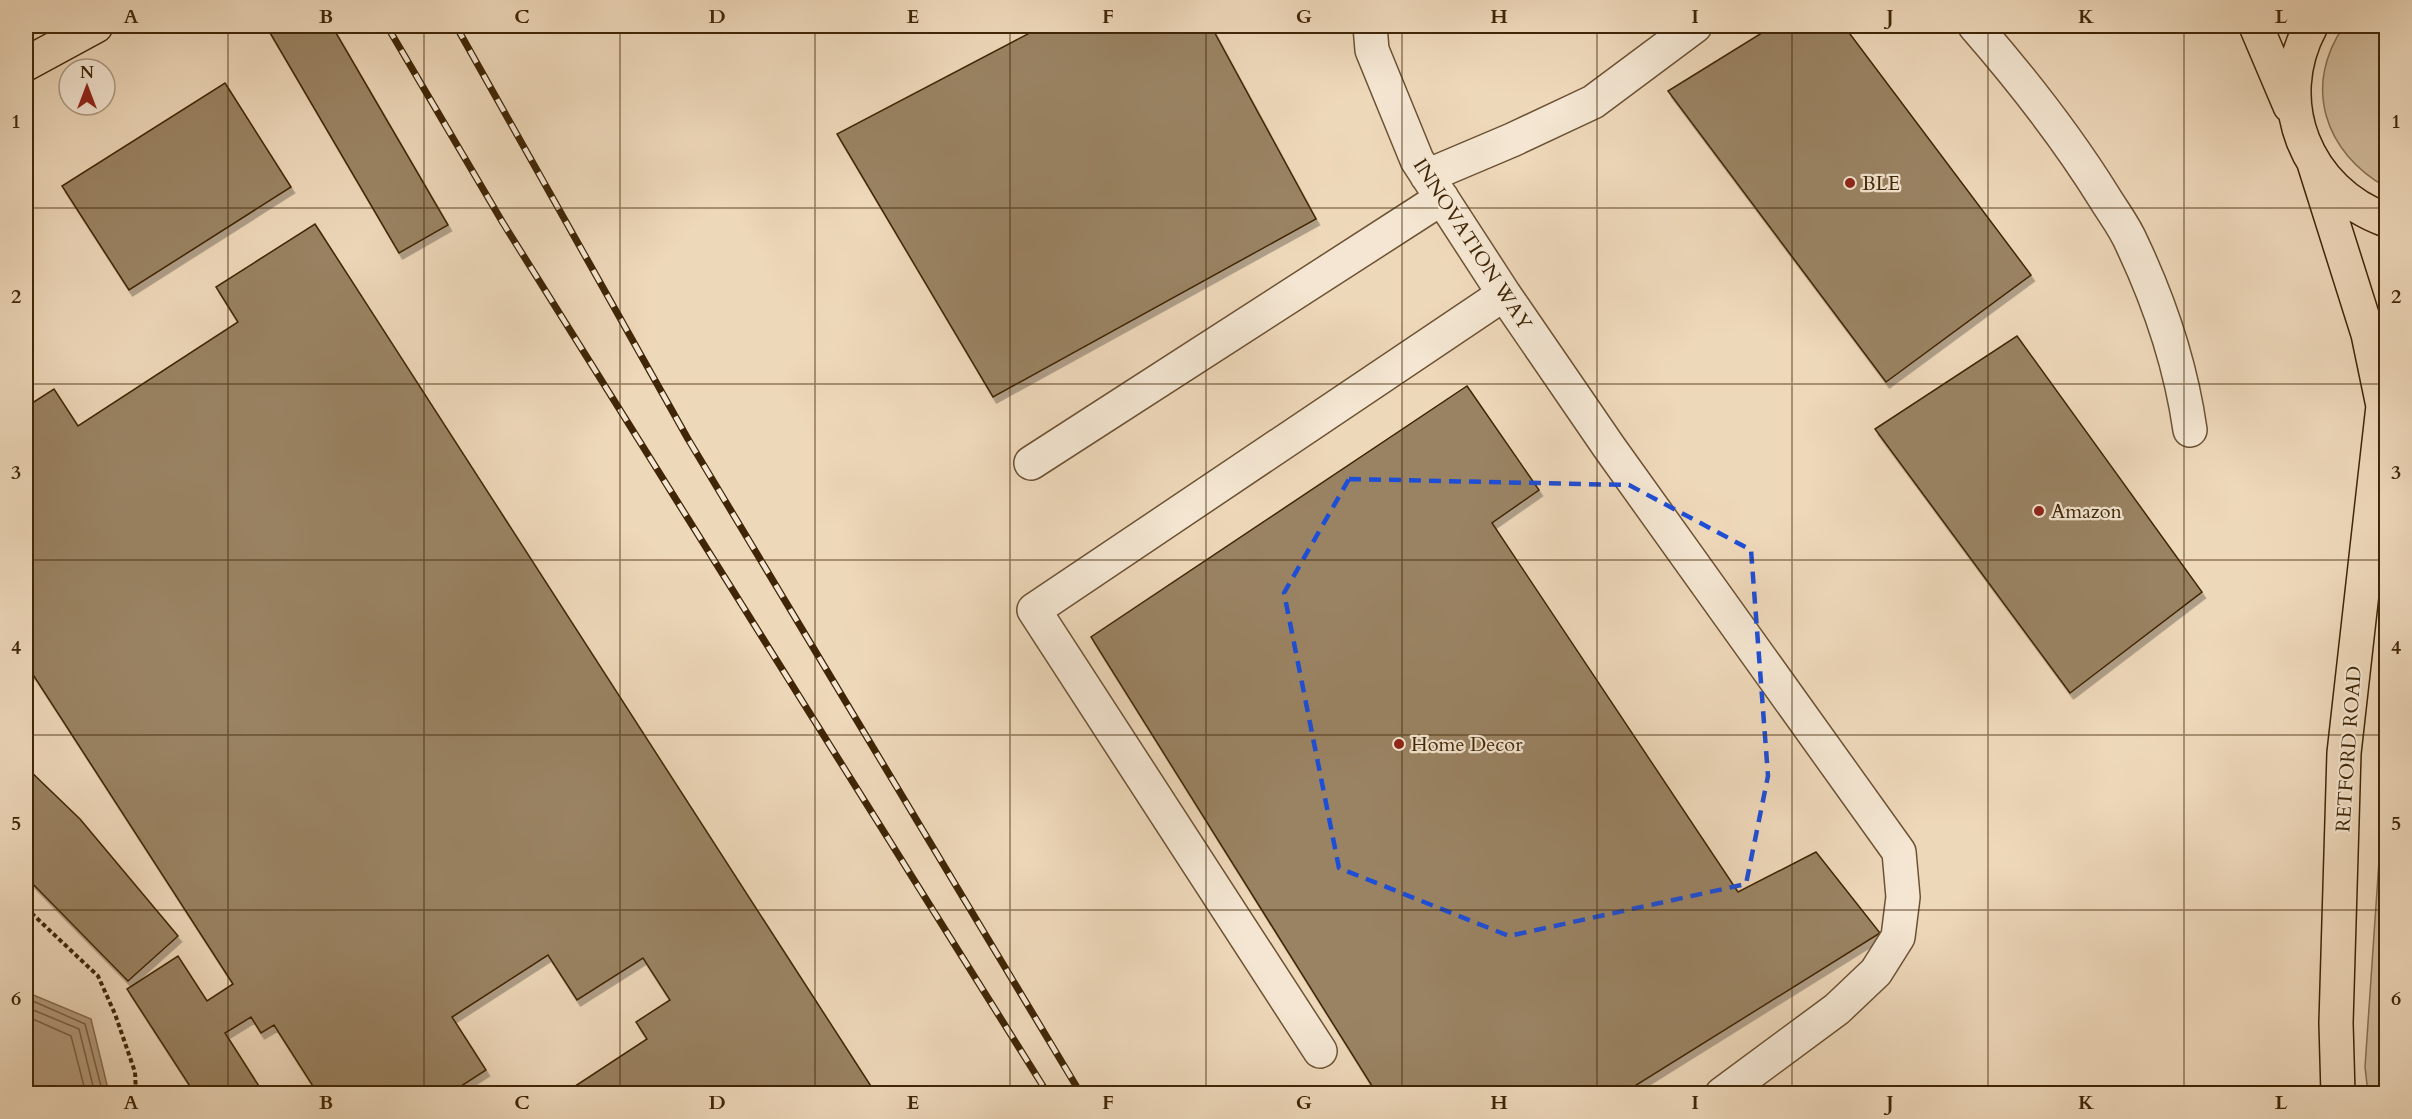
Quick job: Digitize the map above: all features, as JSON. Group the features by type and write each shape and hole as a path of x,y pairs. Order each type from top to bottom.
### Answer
{"main road":[{"path":"26,64 96,26"},
{"path":"2256,26 2313,163 2337,192 2367,213 2386,220"},
{"path":"2295,119 2293,81 2301,44 2311,26"},
{"name":"RETFORD ROAD","path":"2313,163 2368,334 2385,401 2344,753 2336,1023 2338,1094"}],"street":[{"name":"INNOVATION WAY","path":"1370,26 1372,50 1417,160 1434,187 1504,294 1610,447 1899,852 1903,897 1898,937 1876,972 1837,1010 1722,1094"},
{"path":"1031,463 1434,187 1512,140 1593,102 1695,26"},
{"path":"1975,26 2016,73 2076,152 2132,243 2173,347 2186,401 2190,430"},
{"path":"1320,1051 1034,610 1504,294"}],"path":[{"path":"27,911 98,976 116,1014 135,1072 135,1094"}],"highlighted area":[{"path":"1349,479 1629,485 1751,550 1768,776 1746,884 1509,936 1339,868 1284,593"}],"shaded area":[{"path":"2344,26 2386,26 2386,187 2365,173 2348,156 2335,137 2326,116 2323,94 2324,72 2331,49"},
{"path":"2386,758 2386,1093 2368,1093 2365,1067"}],"water":[{"path":"26,992 91,1019 109,1093 26,1093"}],"building":[{"path":"266,26 332,26 448,225 399,253"},
{"path":"1043,26 1211,26 1316,219 993,397 837,134"},
{"name":"BLE","path":"1773,26 1844,26 2031,275 1886,382 1668,91"},
{"path":"225,83 291,187 129,290 62,186"},
{"path":"315,224 876,1094 563,1094 647,1039 636,1022 670,1000 643,958 577,1000 548,955 452,1017 486,1070 449,1094 318,1094 274,1025 261,1033 251,1017 225,1033 264,1094 195,1094 127,989 178,956 207,1001 233,984 32,673 26,677 26,407 54,389 78,426 238,322 216,287"},
{"name":"Amazon","path":"2017,336 2202,592 2070,693 1875,429"},
{"name":"Home Decor","path":"1467,386 1539,490 1492,523 1738,892 1816,852 1880,933 1622,1094 1377,1094 1091,637"},
{"path":"26,767 80,819 178,936 128,981 26,877"}],"railway":[{"path":"387,26 503,223 1048,1094"},
{"path":"456,26 688,439 1081,1094"}],"place":[{"name":"BLE","path":"1850,183"},
{"name":"Amazon","path":"2039,511"},
{"name":"Home Decor","path":"1399,744"}]}
